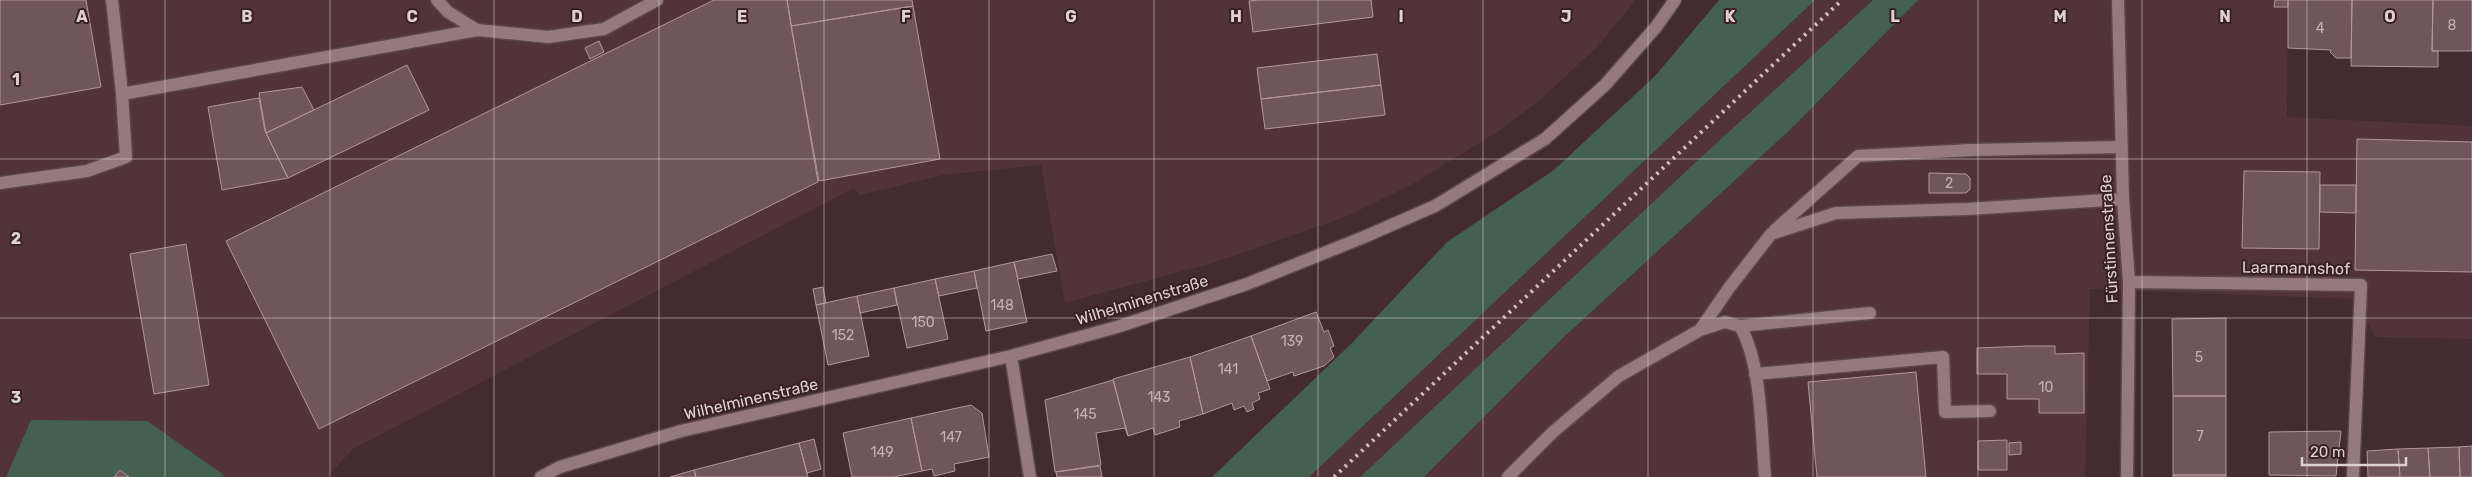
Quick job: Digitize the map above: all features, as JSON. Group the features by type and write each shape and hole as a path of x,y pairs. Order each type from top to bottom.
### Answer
{"street":[{"path":"0,184 87,171 126,157 122,94 112,0"},
{"path":"437,0 448,12 477,30"},
{"path":"122,94 477,30 548,36 604,29 657,0"},
{"name":"Wilhelminenstraße","path":"541,477 568,464 681,431 1011,356 1117,327 1247,284 1435,206 1545,138 1605,85 1656,28 1675,0"},
{"name":"Fürstinnenstraße","path":"2118,0 2122,199 2129,282 2128,477"},
{"path":"1700,330 1729,288 1771,234 1858,156 1972,150 2121,147"},
{"path":"1771,234 1836,213 1968,209 2122,199"},
{"name":"Laarmannshof","path":"2129,282 2361,285 2353,477"},
{"path":"1508,477 1553,432 1619,376 1700,330 1725,322 1740,326 1870,313"},
{"path":"1740,326 1754,362 1765,477"},
{"path":"1011,356 1030,477"},
{"path":"1755,374 1943,357 1945,412 1990,411"}],"shaded area":[{"path":"0,0 1636,0 1596,48 1538,102 1499,131 1411,185 1345,217 1216,262 1065,303 1041,165 943,175 860,195 854,188 353,449 327,477 0,477"},
{"path":"1815,0 1873,0 1699,159 1360,477 1309,477"},
{"path":"1918,0 2288,0 2287,117 2472,126 2472,339 2375,337 2355,299 2090,289 2085,477 1424,477 1564,337 1791,129"}],"green space":[{"path":"1719,0 1815,0 1309,477 1212,477 1352,343 1447,242 1554,170 1656,75"},
{"path":"1873,0 1918,0 1791,129 1564,337 1424,477 1360,477 1699,159"},
{"path":"31,420 147,421 224,475 222,477 129,477 120,470 114,477 6,477"}],"building":[{"path":"0,0 86,0 101,87 0,105"},
{"path":"714,0 787,0 818,182 319,429 226,241"},
{"path":"787,0 912,0 913,6 791,26"},
{"path":"1371,0 1373,17 1253,32 1249,1"},
{"path":"2275,0 2288,0 2288,7 2274,7"},
{"path":"2288,0 2352,0 2351,58 2336,58 2330,52 2331,50 2288,48"},
{"path":"2352,0 2433,0 2432,51 2438,51 2438,67 2351,66"},
{"path":"2433,0 2472,0 2472,51 2432,51"},
{"path":"913,6 940,159 819,181 791,26"},
{"path":"599,41 604,52 590,59 585,48"},
{"path":"1377,54 1381,85 1261,99 1257,68"},
{"path":"407,65 429,110 288,178 266,133"},
{"path":"1381,85 1385,115 1265,129 1261,99"},
{"path":"302,87 314,110 266,133 259,93"},
{"path":"259,98 265,131 288,178 222,190 208,107"},
{"path":"2357,139 2472,142 2472,272 2355,270"},
{"path":"2244,171 2320,172 2319,249 2242,248"},
{"path":"1929,173 1966,174 1970,178 1970,189 1966,193 1929,193"},
{"path":"2320,185 2356,185 2356,213 2320,212"},
{"path":"186,244 209,385 154,394 130,254"},
{"path":"1052,254 1057,271 1018,279 1014,262"},
{"path":"1014,262 1027,322 986,331 974,271"},
{"path":"974,271 977,288 939,296 935,279"},
{"path":"935,279 948,339 907,348 894,288"},
{"path":"823,287 826,303 816,305 813,289"},
{"path":"894,288 897,305 860,313 857,296"},
{"path":"857,296 869,356 828,365 816,305"},
{"path":"1316,312 1324,332 1328,330 1334,346 1330,348 1334,357 1324,366 1294,376 1293,372 1267,381 1251,336"},
{"path":"2226,318 2226,396 2173,396 2172,319"},
{"path":"1251,336 1270,389 1258,393 1260,399 1252,403 1254,409 1247,412 1244,406 1234,410 1232,403 1203,414 1190,357"},
{"path":"2055,346 2055,354 2084,353 2084,413 2039,413 2039,399 2007,399 2007,374 1977,374 1977,348"},
{"path":"1190,357 1203,414 1179,421 1180,427 1155,435 1153,428 1128,436 1113,379"},
{"path":"1916,372 1926,477 1817,477 1808,382"},
{"path":"1113,380 1128,436 1125,428 1096,433 1101,465 1055,472 1045,400"},
{"path":"2173,396 2226,396 2226,475 2173,475"},
{"path":"971,405 982,413 989,457 954,464 955,471 934,476 932,469 922,471 911,418"},
{"path":"911,418 922,471 894,477 852,477 843,433"},
{"path":"2341,431 2336,476 2269,475 2269,432"},
{"path":"814,439 821,469 807,473 799,443"},
{"path":"2007,440 2007,470 1978,470 1978,441"},
{"path":"2021,442 2021,454 2009,455 2009,443"},
{"path":"799,443 808,477 696,477 694,470"},
{"path":"2472,446 2472,477 2460,477 2459,447"},
{"path":"2459,447 2460,477 2430,477 2428,448"},
{"path":"2428,448 2430,477 2400,477 2398,449"},
{"path":"2398,449 2400,477 2368,477 2367,451"},
{"path":"1100,466 1102,477 1057,477 1056,472"},
{"path":"120,470 129,477 114,477"},
{"path":"694,470 696,477 670,477"},
{"path":"2173,475 2226,475 2226,477 2173,477"}],"railway":[{"path":"1334,477 1842,0"}]}
